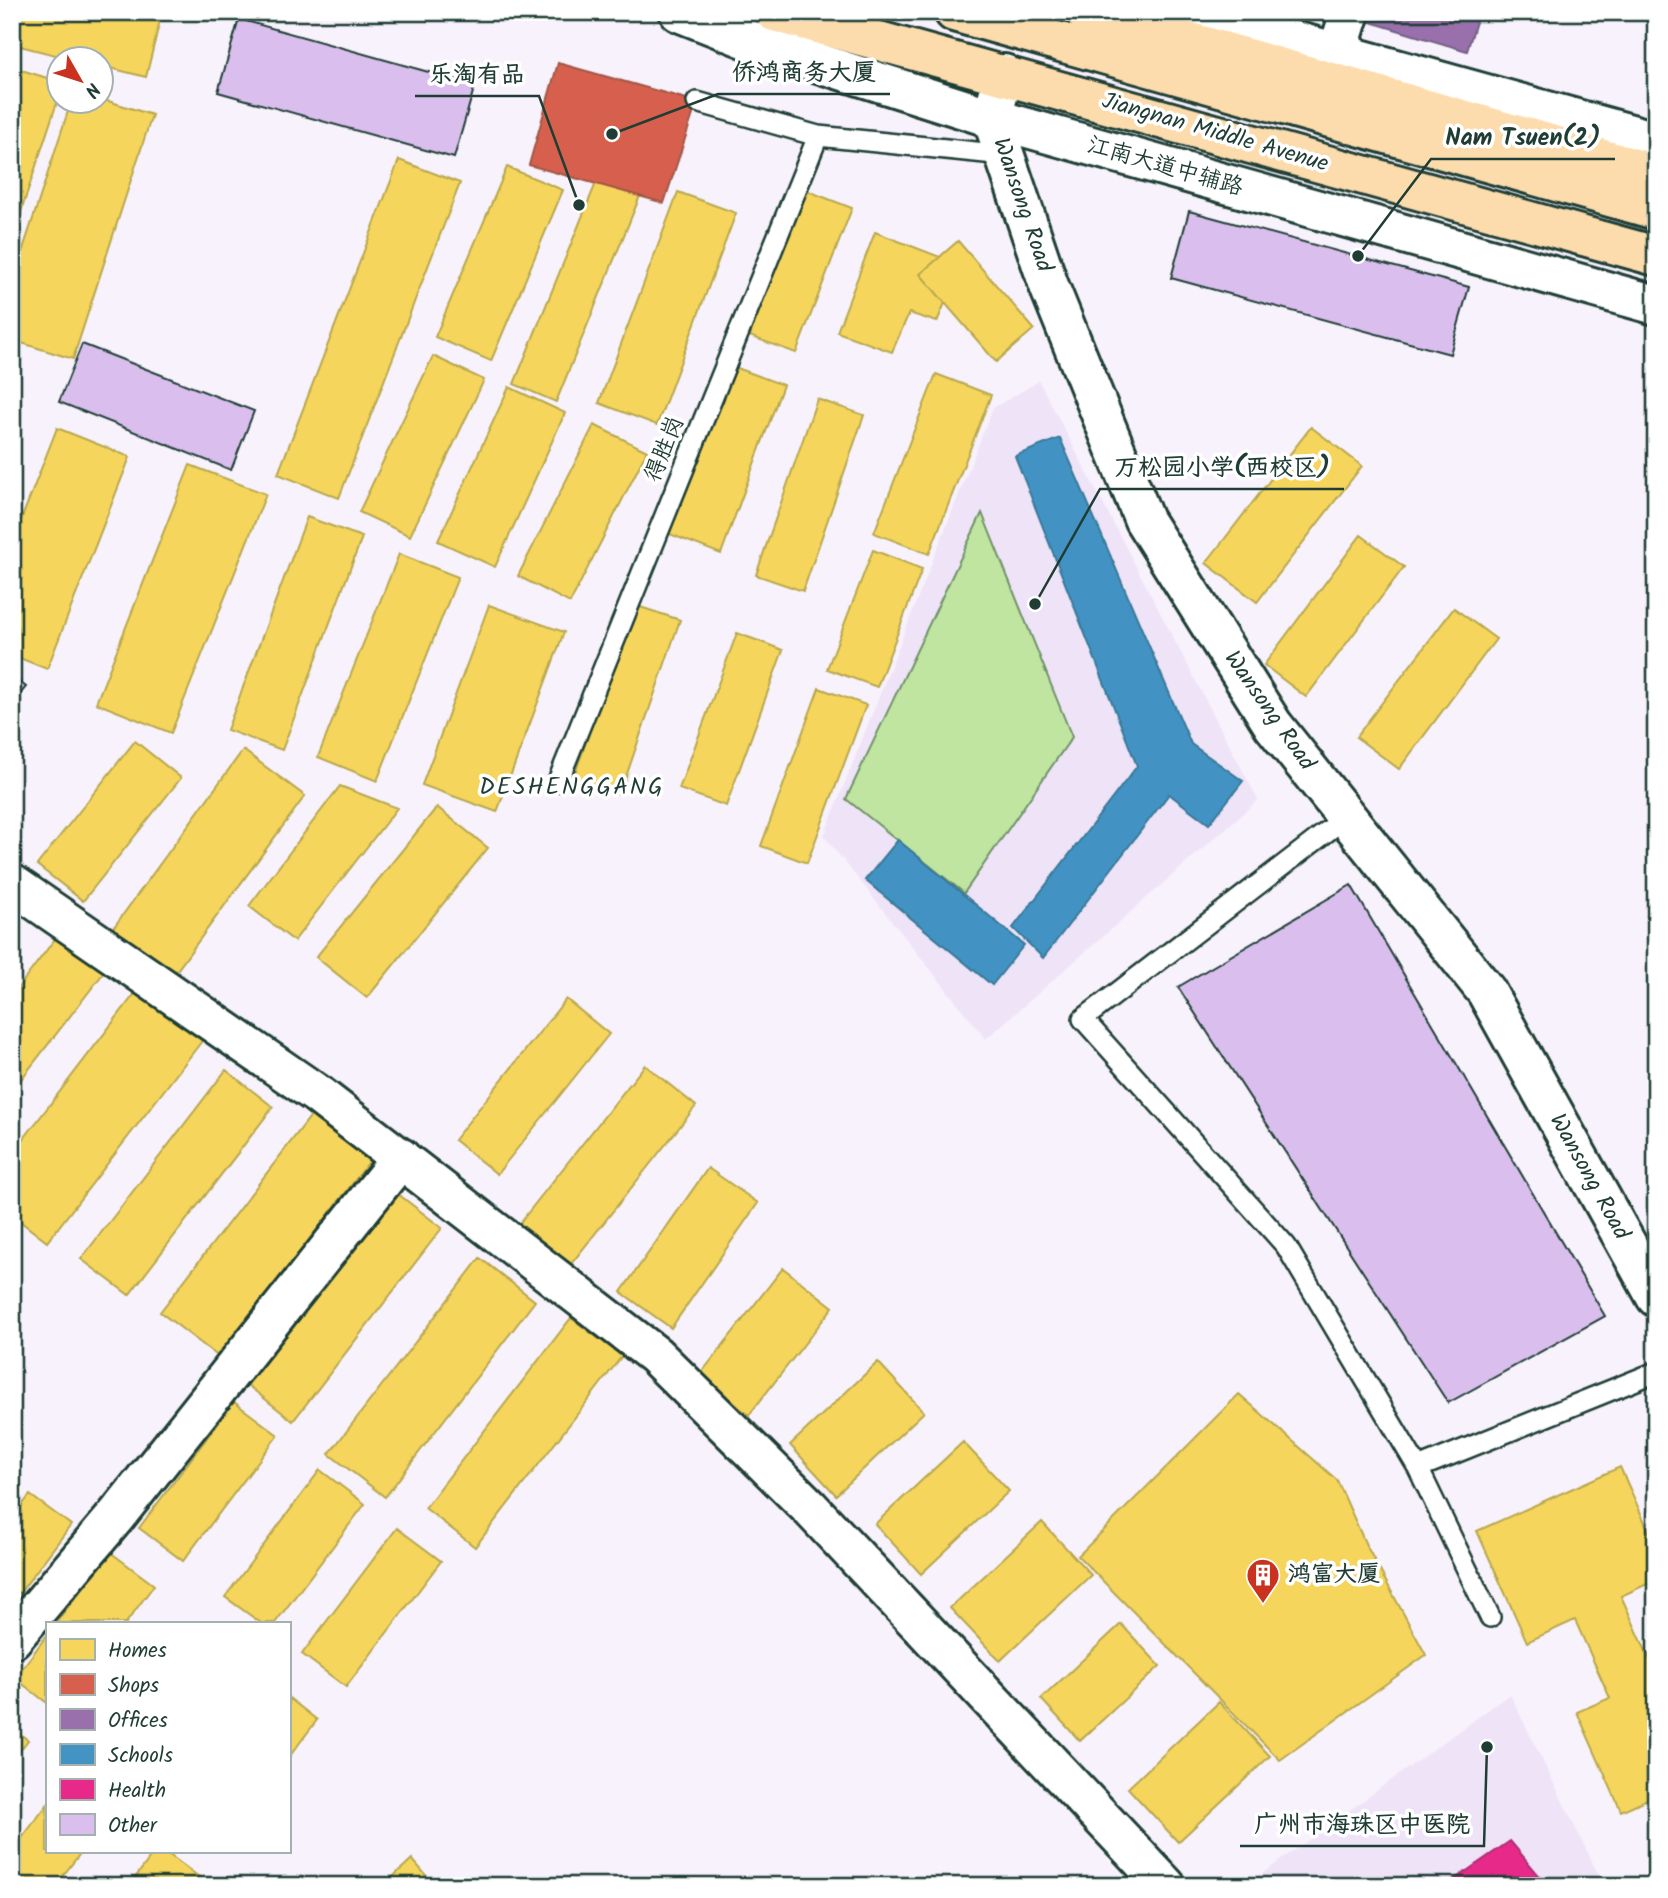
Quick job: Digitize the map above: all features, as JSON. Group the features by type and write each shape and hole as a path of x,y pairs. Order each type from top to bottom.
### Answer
{"main road":[{"name":"Jiangnan Middle Avenue","path":"774,12 1642,252"},
{"name":"Jiangnan Middle Avenue","path":"954,12 1079,23 1656,210"},
{"path":"1079,23 1483,125 1656,174"}],"street":[{"name":"江南大道中辅路","path":"679,12 765,46 992,118 1656,305"},
{"path":"1190,12 1656,141"},
{"path":"1338,51 1350,12"},
{"name":"Wansong Road","path":"1004,74 992,118 1049,286 1144,520 1273,725 1486,991 1655,1295"},
{"path":"1615,294 1642,252"},
{"path":"12,884 317,1094 655,1355 810,1508 1166,1886"},
{"path":"12,1639 143,1483 401,1158"}],"lane":[{"path":"697,102 818,136 1005,155"},
{"name":"得胜岗","path":"558,780 818,136"},
{"path":"1346,817 1083,1019 1286,1247 1418,1468 1490,1617"},
{"path":"1418,1468 1656,1372"}],"shaded area":[{"path":"1039,381 1258,800 986,1039 824,836 993,408"},
{"path":"1510,1694 1604,1886 1245,1886"}],"green space":[{"path":"982,513 1072,737 964,893 846,799"}],"building: Homes":[{"path":"12,12 162,12 146,77 116,70 116,46 46,46 46,53 12,44"},
{"path":"12,67 46,78 46,116 52,116 12,239"},
{"path":"116,103 152,115 73,359 12,340 12,283 66,116 116,116"},
{"path":"399,160 460,183 339,498 278,474"},
{"path":"507,167 563,190 491,361 435,337"},
{"path":"598,178 640,196 556,402 514,384"},
{"path":"800,188 852,208 796,353 744,334"},
{"path":"678,192 736,213 657,425 599,403"},
{"path":"875,232 940,257 920,274 945,303 937,322 909,313 892,352 837,332"},
{"path":"958,241 1034,329 996,362 920,274"},
{"path":"433,356 484,380 410,536 359,512"},
{"path":"729,365 783,385 721,554 667,533"},
{"path":"936,374 991,395 929,554 874,533"},
{"path":"509,387 565,413 495,567 438,541"},
{"path":"817,399 864,415 803,591 756,575"},
{"path":"594,425 647,451 570,603 518,576"},
{"path":"1311,427 1362,466 1257,602 1206,563"},
{"path":"57,428 130,457 47,669 12,655 12,543"},
{"path":"190,465 266,494 171,733 96,703"},
{"path":"307,517 362,537 282,750 227,730"},
{"path":"1361,535 1404,567 1306,697 1264,665"},
{"path":"873,550 922,569 877,687 827,669"},
{"path":"399,554 458,577 377,781 318,757"},
{"path":"489,605 564,632 497,812 422,785"},
{"path":"634,605 680,620 620,794 573,779"},
{"path":"1454,608 1496,639 1399,769 1356,737"},
{"path":"737,633 783,650 726,806 679,789"},
{"path":"819,688 866,705 807,863 761,846"},
{"path":"135,741 181,778 83,901 37,865"},
{"path":"243,750 305,796 172,977 111,931"},
{"path":"340,786 397,808 294,941 249,906"},
{"path":"437,807 488,848 367,998 316,957"},
{"path":"58,935 105,971 12,1091 12,996"},
{"path":"140,987 205,1037 47,1242 12,1215 12,1154"},
{"path":"566,999 609,1034 497,1174 454,1140"},
{"path":"645,1065 696,1106 571,1264 519,1224"},
{"path":"226,1070 273,1107 129,1295 81,1259"},
{"path":"313,1113 372,1158 219,1357 160,1312"},
{"path":"708,1168 758,1203 671,1328 621,1292"},
{"path":"389,1187 442,1228 293,1421 241,1380"},
{"path":"480,1258 535,1301 385,1497 329,1454"},
{"path":"783,1268 833,1307 749,1415 699,1376"},
{"path":"571,1318 622,1356 475,1547 425,1508"},
{"path":"878,1362 924,1412 836,1495 790,1445"},
{"name":"鸿富大厦","path":"1239,1394 1337,1480 1366,1545 1426,1655 1280,1760 1078,1556"},
{"path":"234,1402 278,1435 183,1561 139,1528"},
{"path":"963,1442 1009,1491 921,1574 875,1524"},
{"path":"1620,1467 1656,1547 1656,1580 1621,1596 1656,1673 1656,1795 1621,1811 1577,1712 1610,1698 1575,1620 1527,1642 1477,1531"},
{"path":"320,1470 365,1504 276,1622 260,1622 225,1597"},
{"path":"30,1495 71,1525 12,1603 12,1518"},
{"path":"1042,1522 1091,1575 1000,1661 950,1608"},
{"path":"397,1528 441,1561 346,1687 302,1654"},
{"path":"110,1552 154,1585 127,1622 57,1622"},
{"path":"1121,1624 1160,1666 1080,1741 1041,1699"},
{"path":"46,1636 46,1702 15,1678"},
{"path":"290,1699 317,1720 290,1756"},
{"path":"1219,1702 1270,1756 1178,1842 1128,1788"},
{"path":"12,1728 28,1740 12,1761"},
{"path":"46,1806 46,1853 80,1853 55,1886 12,1886 12,1851"},
{"path":"154,1853 167,1853 203,1880 198,1886 129,1886"},
{"path":"412,1859 435,1886 383,1886"}],"building: Shops":[{"path":"558,63 697,102 664,203 529,165"}],"building: Offices":[{"path":"1367,12 1479,12 1467,51 1364,20"}],"building: Schools":[{"path":"1060,438 1191,744 1243,781 1209,824 1169,794 1043,958 1013,928 1137,766 1015,456"},
{"path":"898,840 1024,945 992,985 865,880"}],"building: Health":[{"path":"1510,1841 1548,1886 1445,1886"}],"building: Other":[{"path":"239,19 475,85 454,158 218,92"},
{"path":"1189,211 1469,287 1450,354 1171,278"},
{"path":"82,344 254,411 231,470 59,402"},
{"path":"12,676 26,687 12,704"},
{"path":"1351,885 1605,1316 1448,1403 1178,987"}],"place":[{"name":"侨鸿商务大厦","path":"612,134"},
{"name":"乐淘有品","path":"579,205"},
{"name":"Nam Tsuen(2)","path":"1358,256"},
{"name":"万松园小学(西校区)","path":"1035,604"},
{"name":"鸿富大厦","path":"1263,1605"},
{"name":"广州市海珠区中医院","path":"1487,1747"}],"district":[{"name":"DESHENGGANG","path":"572,787"}]}
